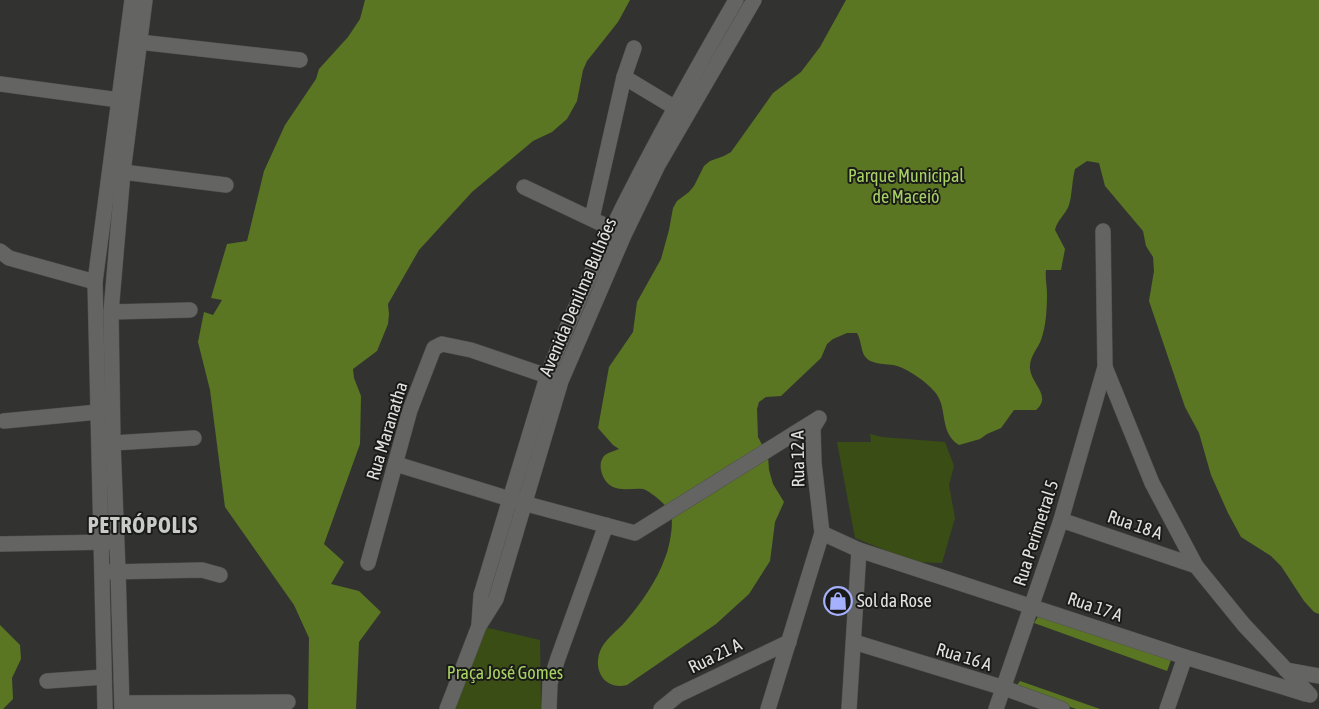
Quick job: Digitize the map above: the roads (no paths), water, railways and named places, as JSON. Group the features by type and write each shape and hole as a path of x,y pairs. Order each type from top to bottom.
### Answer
{"street":[{"path":"105,709 95,282 132,0"},
{"path":"144,0 123,172 111,312 113,443 122,706 288,702"},
{"name":"Avenida Denilma Bulhões","path":"447,709 479,626 496,599 517,500 554,379 618,232 658,165 681,112 736,0"},
{"name":"Avenida Denilma Bulhões","path":"681,112 754,0"},
{"path":"139,42 300,60"},
{"path":"592,218 624,77 634,48"},
{"path":"624,77 681,112"},
{"path":"0,84 119,100"},
{"path":"123,172 226,186"},
{"path":"524,187 618,232"},
{"path":"1102,231 1105,366 1152,483 1196,566 1244,625 1314,697"},
{"path":"0,251 9,258 95,282"},
{"path":"111,312 190,310"},
{"name":"Rua Maranatha","path":"368,563 410,410 434,348 442,344 471,350 554,379"},
{"name":"Rua Perimetral 5","path":"996,709 1061,520 1105,366"},
{"path":"4,421 98,412"},
{"name":"Rua 12 A","path":"606,525 635,533 819,418 813,428 813,455 822,533 768,709"},
{"path":"113,443 194,438"},
{"path":"396,464 606,525 550,683 549,709"},
{"name":"Rua 18 A","path":"1061,520 1196,566"},
{"name":"Rua 17 A","path":"822,533 859,550 1184,657 1314,697"},
{"path":"1,544 117,542"},
{"path":"849,709 859,550"},
{"path":"102,572 202,570 220,575"},
{"name":"Rua 21 A","path":"661,709 678,695 789,642"},
{"name":"Rua 16 A","path":"854,642 1004,688 1062,709"},
{"path":"1167,709 1184,657"},
{"path":"1286,670 1319,676"},
{"path":"47,681 104,677"}],"place":[{"name":"Sol da Rose","path":"838,601"}],"district":[{"name":"PETRÓPOLIS","path":"143,525"}],"park label":[{"name":"Parque Municipal de Maceió","path":"906,186"},
{"name":"Praça José Gomes","path":"505,673"}]}
